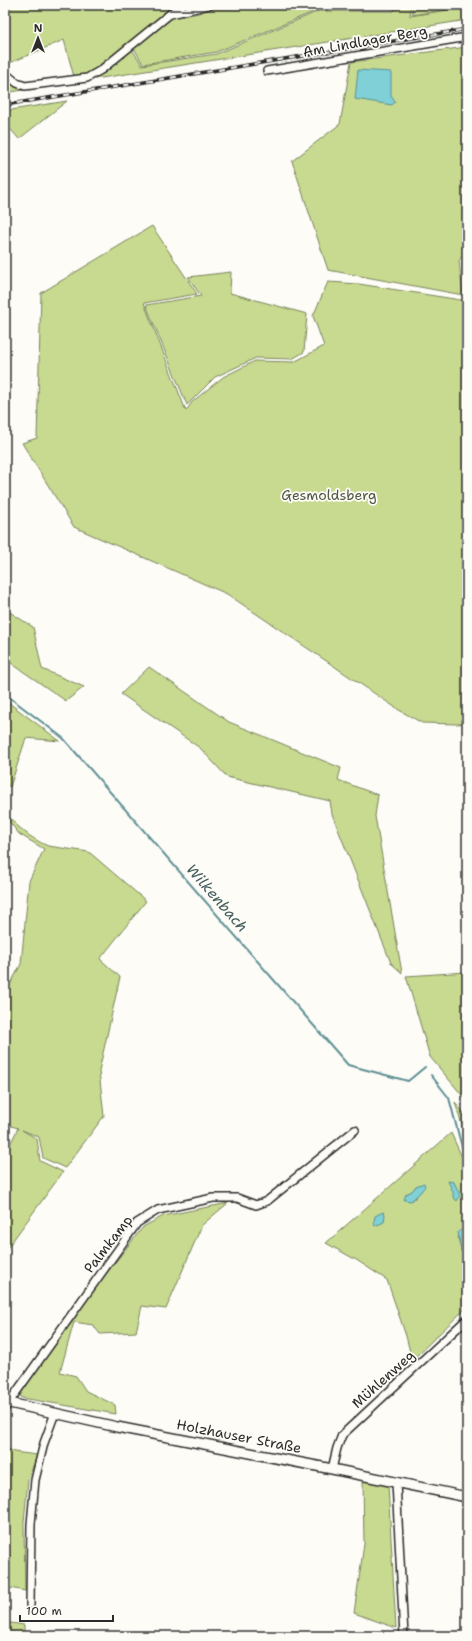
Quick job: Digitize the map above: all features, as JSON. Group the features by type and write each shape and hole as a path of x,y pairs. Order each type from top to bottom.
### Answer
{"street":[{"path":"5,73 16,84 25,86 87,78 101,70 181,5"},
{"path":"171,14 199,9 209,5"},
{"name":"Am Lindlager Berg","path":"267,71 467,37"},
{"name":"Palmkamp","path":"6,1404 137,1223 158,1210 213,1198 237,1198 256,1205 267,1201 355,1130"},
{"name":"Mühlenweg","path":"332,1469 342,1434 467,1319"},
{"name":"Holzhauser Straße","path":"6,1404 467,1497"},
{"path":"30,1605 31,1524 35,1480 44,1443 55,1413"},
{"path":"396,1482 404,1636"}],"green space":[{"path":"5,5 173,5 104,65 86,75 74,77 64,40 5,65"},
{"path":"220,5 317,5 318,10 216,52 143,64 134,48 172,18 199,13"},
{"path":"395,5 411,5 410,16 467,7 467,20 95,79 132,49 142,65 216,54 319,11 394,11"},
{"path":"413,5 467,5 467,6 412,15"},
{"path":"467,47 467,249 459,261 463,295 328,270 292,161 340,124 351,62"},
{"path":"5,77 9,83 23,90 5,93"},
{"path":"67,101 19,139 5,123 5,111"},
{"name":"Gesmoldsberg","path":"152,226 197,294 144,303 186,411 192,402 223,377 255,361 294,362 324,346 313,316 328,282 359,284 467,301 467,723 422,723 399,710 227,594 74,527 22,443 37,438 41,293"},
{"path":"467,255 467,296 465,295 462,262"},
{"path":"231,272 230,293 307,314 304,352 292,359 256,358 215,377 187,405 146,305 201,296 188,277"},
{"path":"5,609 33,627 42,669 84,687 66,701 5,659"},
{"path":"149,667 229,722 341,768 338,780 378,795 375,816 402,973 391,963 332,814 330,801 227,777 200,748 121,694"},
{"path":"5,700 60,741 26,738 10,787 5,783"},
{"path":"5,812 24,832 48,846 89,852 146,901 100,959 120,977 99,1071 104,1116 65,1168 43,1158 39,1137 22,1130 37,1139 40,1161 63,1172 5,1251 5,1155 18,1128 5,1124 5,994 21,964 29,881 44,849 19,834 5,816"},
{"path":"467,972 467,1101 430,1057 406,976"},
{"path":"455,1102 467,1117 467,1143"},
{"path":"451,1133 467,1168 467,1243 466,1234 458,1237 461,1251 467,1255 467,1307 412,1360 406,1336 387,1280 358,1261 326,1243","holes":["424,1184 416,1197 411,1201 406,1194 413,1191 416,1186"]},
{"path":"228,1203 202,1225 166,1309 142,1306 136,1332 100,1334 93,1325 74,1322 60,1372 76,1376 86,1391 115,1405 116,1414 22,1398 18,1393 90,1294 143,1227 163,1216"},
{"path":"5,1447 14,1452 37,1455 28,1480 24,1522 25,1591 5,1587"},
{"path":"363,1479 388,1485 396,1628 354,1613 364,1544"},
{"path":"5,1622 24,1625 24,1636 5,1636"}],"water":[{"path":"358,70 391,72 391,96 395,102 392,105 355,99"},
{"path":"448,1181 454,1182 460,1195 457,1201 453,1197 453,1192"},
{"path":"424,1183 424,1188 411,1201 404,1200 406,1194 412,1191 416,1186"},
{"path":"383,1212 385,1214 384,1222 375,1226 375,1216"},
{"path":"461,1230 466,1234 467,1256 463,1255 461,1251 458,1232"}],"waterway":[{"name":"Wilkenbach","path":"5,694 63,738 348,1065 408,1081 425,1067"},
{"name":"Wilkenbach","path":"431,1075 449,1098 464,1155 467,1160"}],"railway":[{"path":"5,105 467,29"}]}
